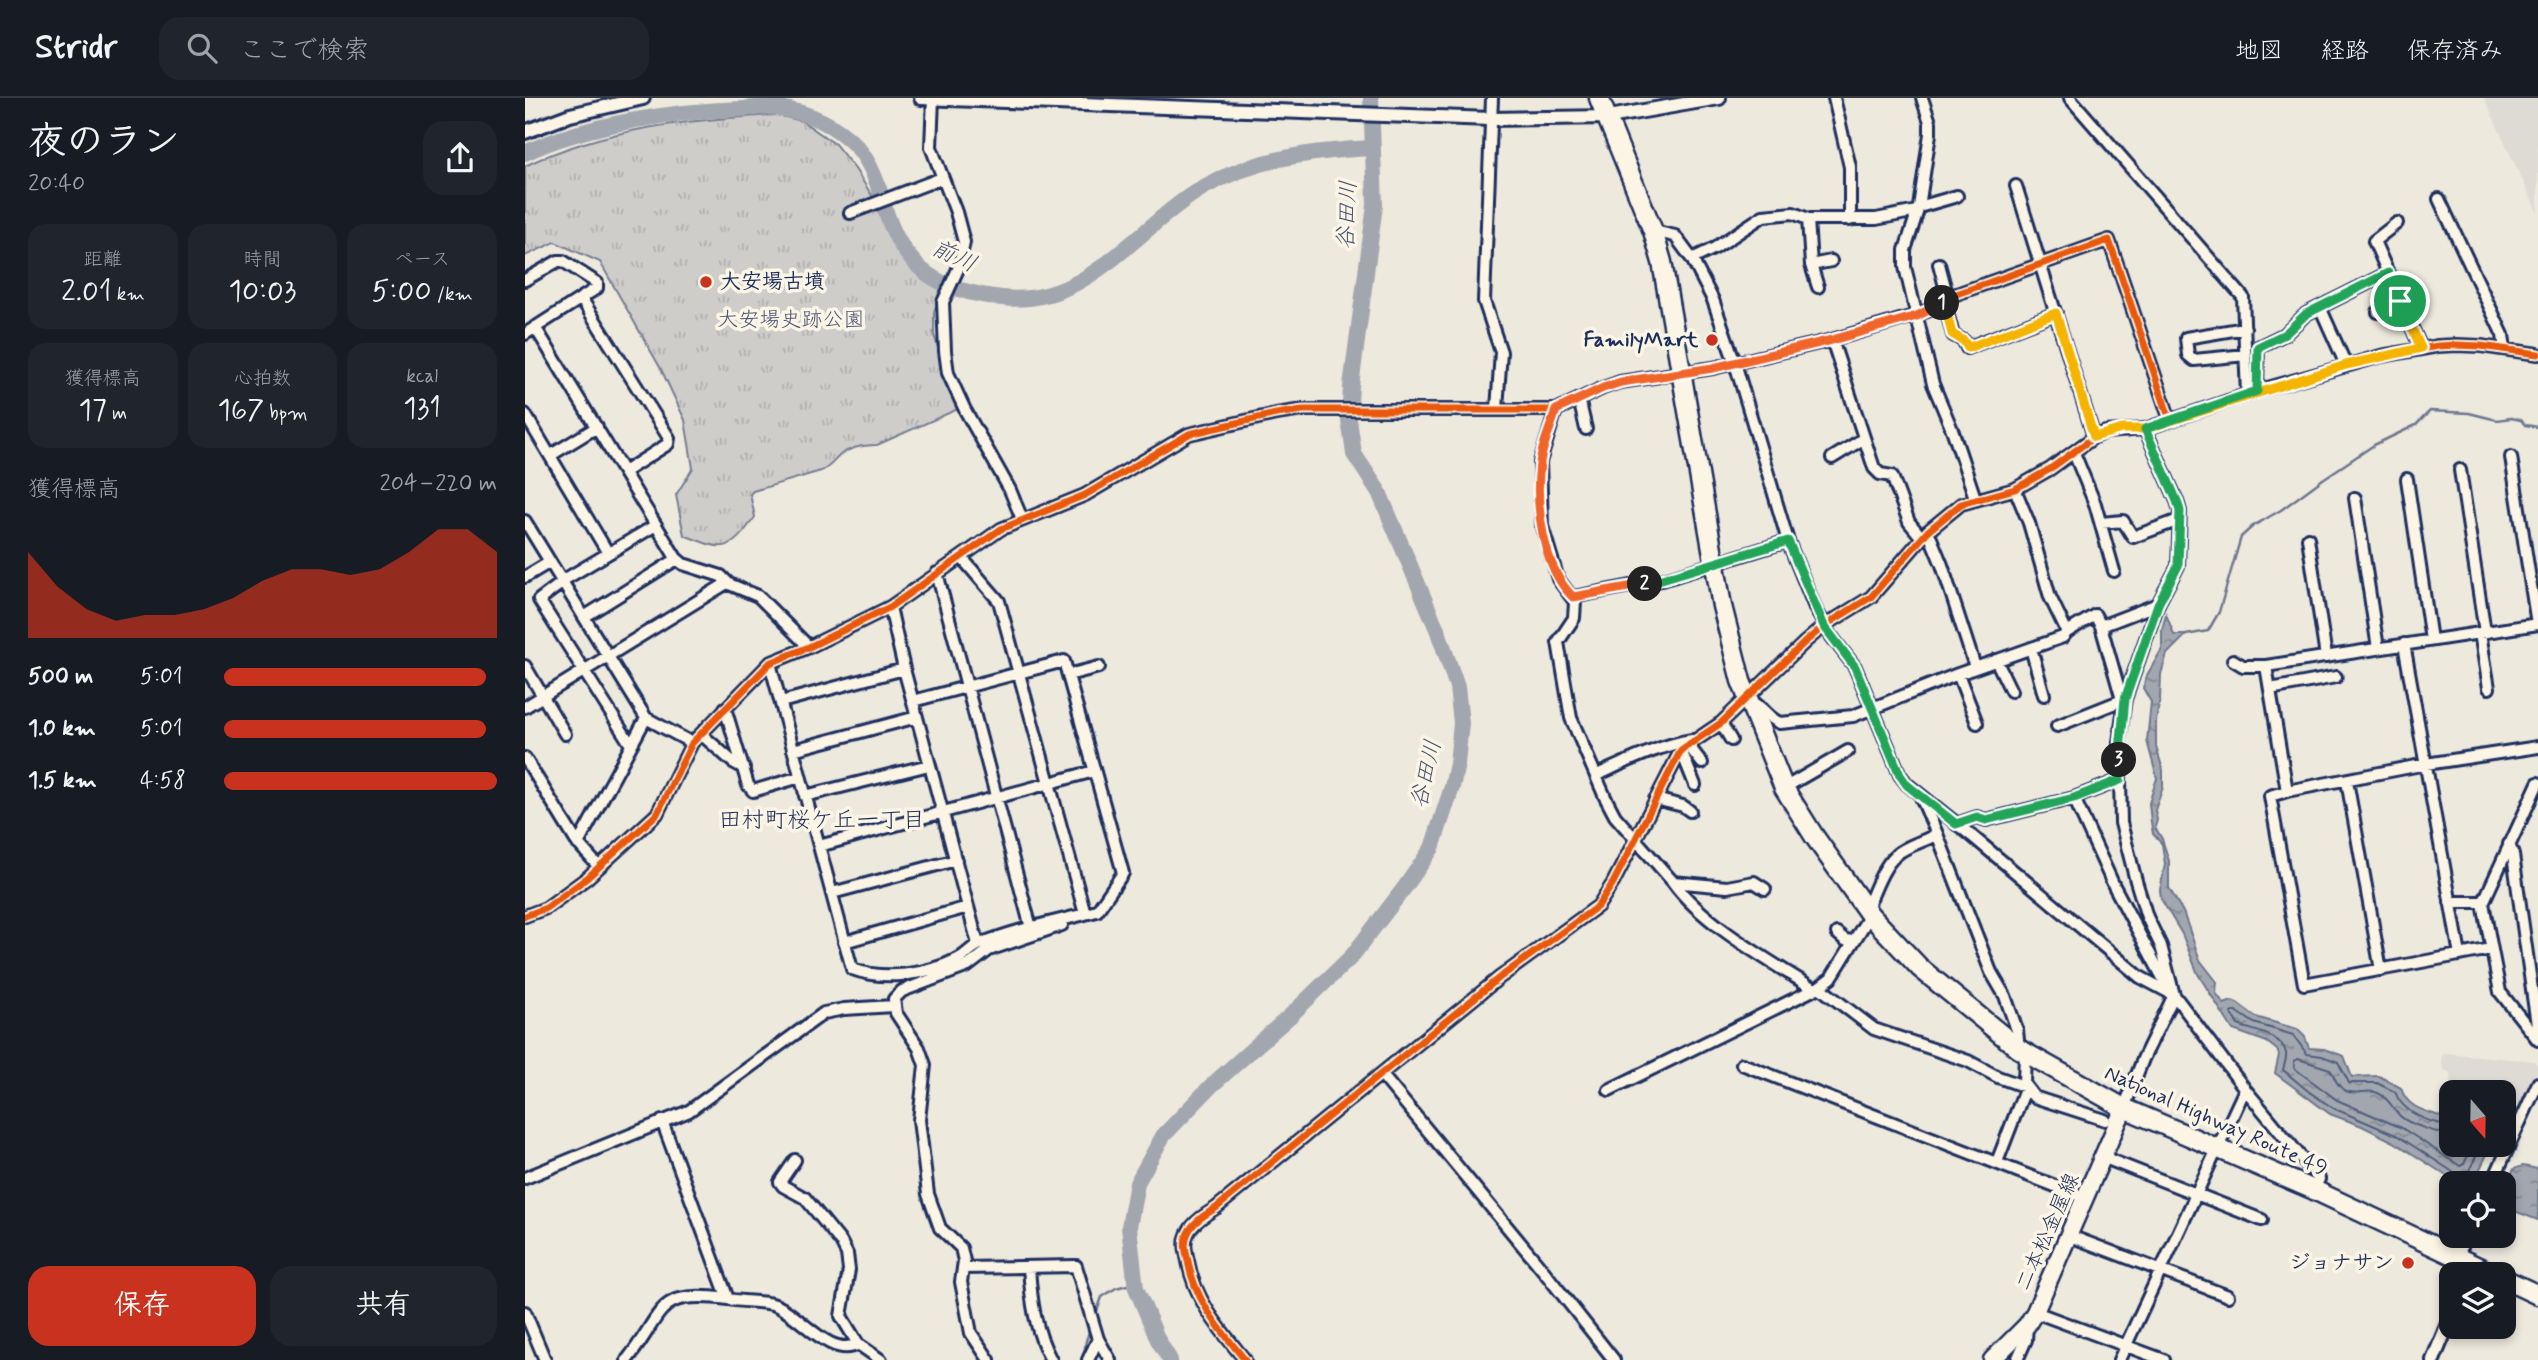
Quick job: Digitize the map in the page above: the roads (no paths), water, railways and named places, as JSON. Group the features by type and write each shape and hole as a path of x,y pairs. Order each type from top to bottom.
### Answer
{"highway":[{"name":"National Highway Route 49","path":"1599,98 1609,117 1653,231 1669,299 1730,645 1747,699 1784,788 1868,912 1920,968 1950,995 2022,1050 2124,1108 2314,1191 2460,1262"},
{"path":"2516,1285 2538,1295"}],"main road":[{"name":"二本松金屋線","path":"1992,1360 2031,1319 2105,1158 2124,1108"}],"street":[{"path":"525,132 570,115 643,98"},
{"path":"921,98 1491,120 1609,117 1719,98"},
{"path":"933,98 930,142 964,242 952,284 943,302 948,373 965,410 1010,490 1022,519"},
{"path":"1492,98 1484,301 1501,352 1497,409"},
{"path":"1834,98 1850,167 1850,220"},
{"path":"1922,98 1930,122 1930,134 1918,209 1904,258 1933,384 1953,432 1975,498"},
{"path":"2070,98 2243,298 2246,355 2252,393"},
{"path":"850,214 941,177"},
{"path":"2016,186 2094,437"},
{"path":"1692,259 1715,248 1763,216 1793,214 1808,219 1876,219 1957,196"},
{"path":"2439,199 2503,335 2505,349"},
{"path":"1808,219 1811,265 1818,287"},
{"path":"2397,223 2374,241 2421,348"},
{"path":"1653,231 1675,236 1692,259 1713,300 1735,363 1788,541 1824,626 1855,667 1900,775 1919,795 2140,977 2174,995"},
{"path":"525,916 546,908 600,867 657,814 692,743 770,663 890,607 995,533 1022,519 1085,495 1189,435 1276,414 1319,411 1556,410 1621,382 1682,374 1735,363 1917,316 1946,300 2109,240 2171,420"},
{"path":"525,280 554,262 563,261 597,283 597,288 530,330 597,427 677,558 683,564 721,576 727,583 758,596 809,647"},
{"path":"1811,265 1832,261"},
{"path":"1939,264 1952,334 1964,341 1968,348 2056,313"},
{"path":"2252,393 2258,347 2285,334 2306,314 2388,273"},
{"path":"581,298 669,438 668,444 624,472"},
{"path":"2378,312 2400,301"},
{"path":"2320,307 2346,365"},
{"path":"2245,328 2186,338 2188,355 2195,360 2246,355"},
{"path":"1832,340 1863,439 1876,471 1892,477 1909,522 1925,535 1942,565 1975,667"},
{"path":"1245,1360 1209,1317 1198,1294 1190,1273 1185,1245 1187,1235 1205,1215 1499,978 1598,906 1613,883 1655,799 1688,745 1721,723 1824,626 1871,597 1925,535 1953,509 1975,498 2015,489 2074,453 2094,437 2122,429 2145,429 2346,365 2421,348 2457,345 2538,354"},
{"path":"1579,399 1586,429"},
{"path":"1556,410 1540,462 1542,526 1557,579 1573,597 1576,611 1558,642 1559,655 1571,718 1615,816 1655,859 1683,897 1729,933 1817,988 1874,1029 1968,1061 1998,1077 2025,1087 2034,1097 2105,1120"},
{"path":"525,414 608,553"},
{"path":"551,455 597,427"},
{"path":"2124,1108 2143,1059 2174,995 2161,946 2139,892 2121,823 2119,742 2125,699 2158,604 2178,566 2177,501 2145,429"},
{"path":"1832,458 1863,439"},
{"path":"2074,453 2101,523 2115,571"},
{"path":"2233,660 2243,666 2266,666 2537,624 2511,457"},
{"path":"2460,470 2489,688"},
{"path":"2407,479 2431,640"},
{"path":"2015,489 2029,523 2050,597 2067,632"},
{"path":"2355,498 2378,648"},
{"path":"2101,523 2123,521 2133,537 2179,520"},
{"path":"525,521 646,718 692,743"},
{"path":"631,745 539,600 562,582 656,525"},
{"path":"2308,538 2326,657"},
{"path":"1573,597 1662,580 1788,541"},
{"path":"584,617 677,558"},
{"path":"962,558 999,601 1085,914"},
{"path":"525,577 550,562"},
{"path":"937,573 1031,928"},
{"path":"525,707 727,583"},
{"path":"2101,626 2158,604"},
{"path":"890,607 929,765 978,944"},
{"path":"1747,699 1758,704 1772,720 1789,723 1836,720 1873,709 1975,667 2063,637 2095,614 2121,696 2125,699"},
{"path":"2405,644 2460,955"},
{"path":"2031,648 2044,695"},
{"path":"1996,660 2011,691"},
{"path":"770,663 852,969 876,976 907,974 958,958 978,944 1097,911 1123,873 1064,661 913,701"},
{"path":"525,666 565,734"},
{"path":"2266,666 2287,791"},
{"path":"1068,676 1099,667"},
{"path":"781,702 904,669"},
{"path":"1958,674 1977,723"},
{"path":"2270,689 2336,677"},
{"path":"2057,726 2125,699"},
{"path":"726,708 748,785 753,791 800,777"},
{"path":"793,750 917,717"},
{"path":"578,844 646,718"},
{"path":"1721,723 1731,740"},
{"path":"701,734 733,762 744,768"},
{"path":"1597,775 1681,742 1688,745 1702,763"},
{"path":"1688,745 1695,785"},
{"path":"2491,949 2304,984 2270,796 2426,764 2538,747"},
{"path":"1784,788 1848,751"},
{"path":"526,762 578,844 600,867"},
{"path":"805,796 929,765"},
{"path":"820,846 1094,771"},
{"path":"1956,824 1977,817 1986,820 2074,798 2120,780"},
{"path":"2347,781 2381,970"},
{"path":"2537,1038 2500,992 2483,902 2538,783"},
{"path":"1919,795 1991,972 2005,996 2022,1050 2025,1087 1997,1162"},
{"path":"2074,798 2114,886 2159,971 2245,1089 2319,1179 2314,1191"},
{"path":"1655,799 1683,806 1690,811"},
{"path":"1609,1090 1817,988 1831,978 1868,912 1874,886 1893,857 1937,834"},
{"path":"2509,844 2513,855 2537,1038"},
{"path":"832,893 956,860"},
{"path":"1673,882 1727,887 1754,883 1765,889"},
{"path":"2450,902 2483,902"},
{"path":"844,942 968,907"},
{"path":"989,1360 971,1333 961,1283 961,1248 940,1228 928,1194 919,1130 925,1061 899,1019 894,1006 896,995 968,965 989,950 1056,928 1073,917"},
{"path":"1837,933 1845,940 1854,941"},
{"path":"525,1178 689,1111 824,1013 894,1006"},
{"path":"1742,1064 2086,1198"},
{"path":"1381,1074 1534,1258 1614,1360"},
{"path":"2498,1171 2538,1083"},
{"path":"2119,1360 2245,1089"},
{"path":"662,1121 728,1299"},
{"path":"2105,1158 2262,1220"},
{"path":"795,1160 780,1182 805,1198 841,1242 847,1254 849,1269 841,1315 858,1344 881,1360"},
{"path":"2070,1236 2228,1296"},
{"path":"963,1268 1076,1266 1098,1339 1111,1360"},
{"path":"1029,1267 1035,1318 1043,1345 1051,1360"},
{"path":"627,1360 655,1319 673,1299 702,1296 771,1304 784,1309 818,1338 847,1348 858,1344"},
{"path":"525,1312 545,1360"},
{"path":"2017,1360 2031,1319 2126,1345 2164,1360"},
{"path":"1089,1360 1098,1339"},
{"path":"2433,1360 2442,1339"}],"water":[{"path":"2166,614 2174,635 2186,635 2167,654 2161,674 2156,747 2163,770 2163,787 2155,810 2155,827 2162,839 2169,861 2169,888 2183,912 2200,960 2217,982 2216,993 2224,1004 2232,1001 2256,1017 2297,1029 2305,1037 2309,1048 2324,1049 2344,1056 2352,1077 2379,1076 2401,1088 2409,1102 2439,1116 2439,1157 2486,1157 2478,1171 2439,1171 2394,1142 2330,1114 2275,1073 2279,1055 2277,1050 2267,1042 2233,1030 2198,974 2182,934 2161,899 2165,864 2162,844 2153,834 2149,803 2157,778 2147,741 2151,702 2143,688 2146,677 2162,649 2162,630"},
{"path":"2523,1166 2538,1169 2538,1220 2516,1212 2514,1169"}],"waterway":[{"name":"谷田川","path":"1170,1360 1158,1340 1136,1288 1129,1227 1137,1183 1163,1136 1212,1085 1352,956 1405,887 1432,848 1457,764 1461,723 1457,687 1439,634 1379,492 1354,454 1349,420 1375,205 1371,98"},
{"name":"前川","path":"525,153 575,134 659,116 764,107 800,113 840,132 857,147 874,176 902,248 927,274 942,283 980,295 1033,298 1061,290 1086,277 1111,260 1180,203 1224,177 1286,158 1373,148"},
{"path":"2186,635 2208,631 2219,612 2241,537 2253,526 2281,510 2374,445 2416,425 2430,411 2469,413 2497,420 2511,418 2521,420 2525,425 2538,427"},
{"path":"1095,1317 1102,1297 1116,1288 1135,1283"},
{"path":"1083,1360 1090,1329"}],"place":[{"name":"大安場古墳","path":"706,282"},
{"name":"FamilyMart","path":"1712,340"},
{"name":"ジョナサン","path":"2408,1263"}],"district":[{"name":"田村町桜ケ丘一丁目","path":"822,821"}],"park label":[{"name":"大安場史跡公園","path":"791,320"}]}
